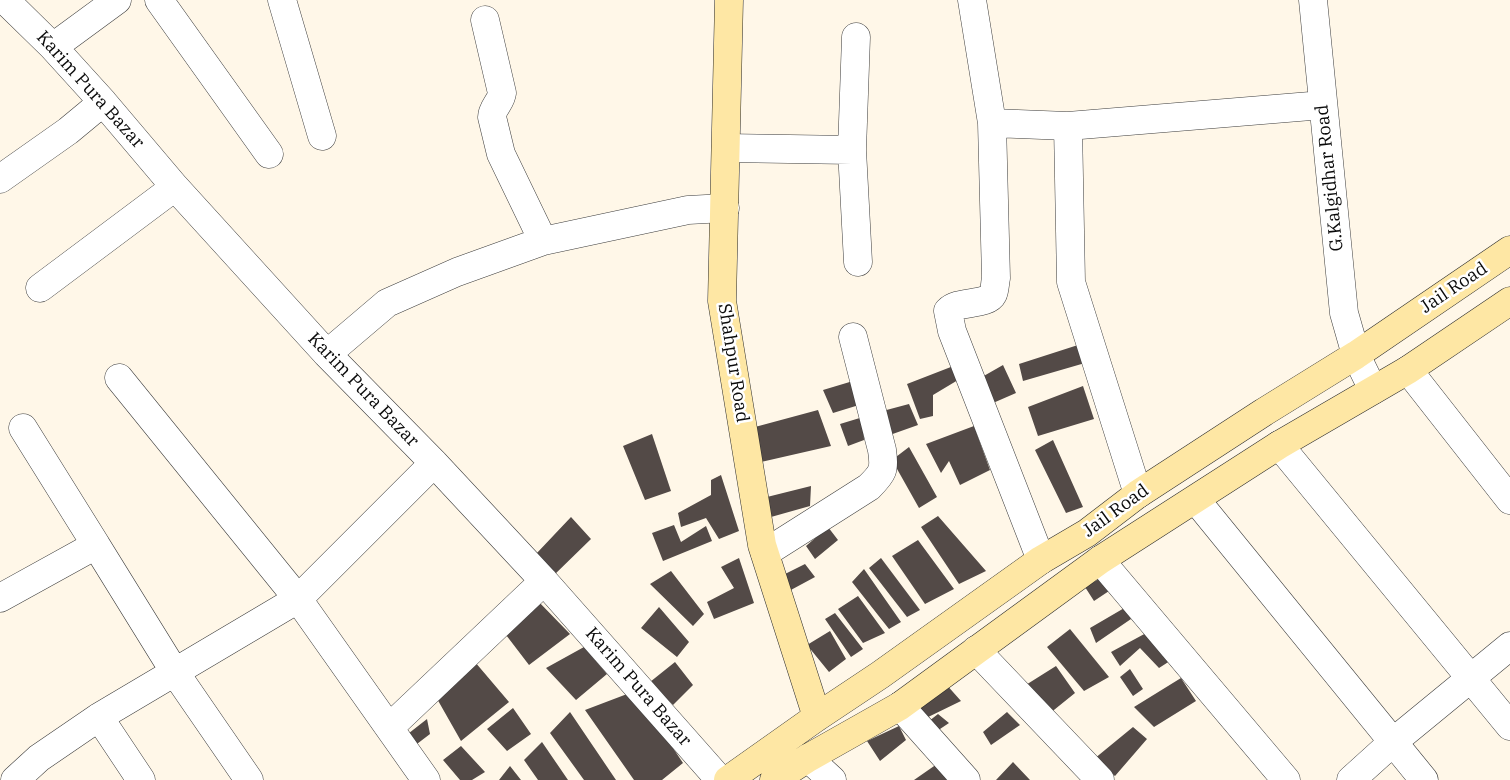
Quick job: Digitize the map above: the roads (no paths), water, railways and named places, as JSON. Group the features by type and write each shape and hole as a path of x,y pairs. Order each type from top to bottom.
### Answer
{"street":[{"name":"Karim Pura Bazar","path":"5,0 53,47 103,102 175,187 326,354 434,463 544,581 720,780"},
{"path":"53,47 117,0"},
{"path":"160,0 269,154"},
{"path":"282,0 322,136"},
{"name":"Shahpur Road","path":"729,0 722,301 762,545 816,717"},
{"path":"972,0 992,123 996,278 993,294 989,298 955,305 948,314 952,331 1041,560"},
{"name":"G.Kalgidhar Road","path":"1313,0 1344,313 1356,354 1373,390"},
{"path":"485,20 502,93 501,99 492,114 501,154 542,241"},
{"path":"856,37 852,150 858,262"},
{"path":"0,179 68,131 103,102"},
{"path":"992,123 1068,126 1323,105"},
{"path":"1068,126 1071,282 1138,494"},
{"path":"726,148 852,150"},
{"path":"40,288 175,187"},
{"path":"326,354 387,303 457,272 542,241 688,210 725,208"},
{"name":"Jail Road","path":"728,780 816,717 880,675 1041,560 1087,532 1138,494 1356,354 1510,250"},
{"name":"Jail Road","path":"774,780 808,758 900,706 1100,560 1279,445 1408,370 1510,301"},
{"path":"765,553 869,487 881,476 884,466 882,450 852,337"},
{"path":"1408,370 1510,500"},
{"path":"119,378 298,599 426,780"},
{"path":"23,428 174,672 249,780"},
{"path":"1279,445 1510,726"},
{"path":"15,780 39,758 99,717 298,599 434,463"},
{"path":"1196,500 1424,780"},
{"path":"0,598 96,545"},
{"path":"1100,560 1286,780"},
{"path":"390,727 544,581"},
{"path":"1351,780 1393,742 1510,646"},
{"path":"976,650 1100,780"},
{"path":"900,706 966,780"},
{"path":"99,717 141,780"},
{"path":"808,758 832,780"}]}
